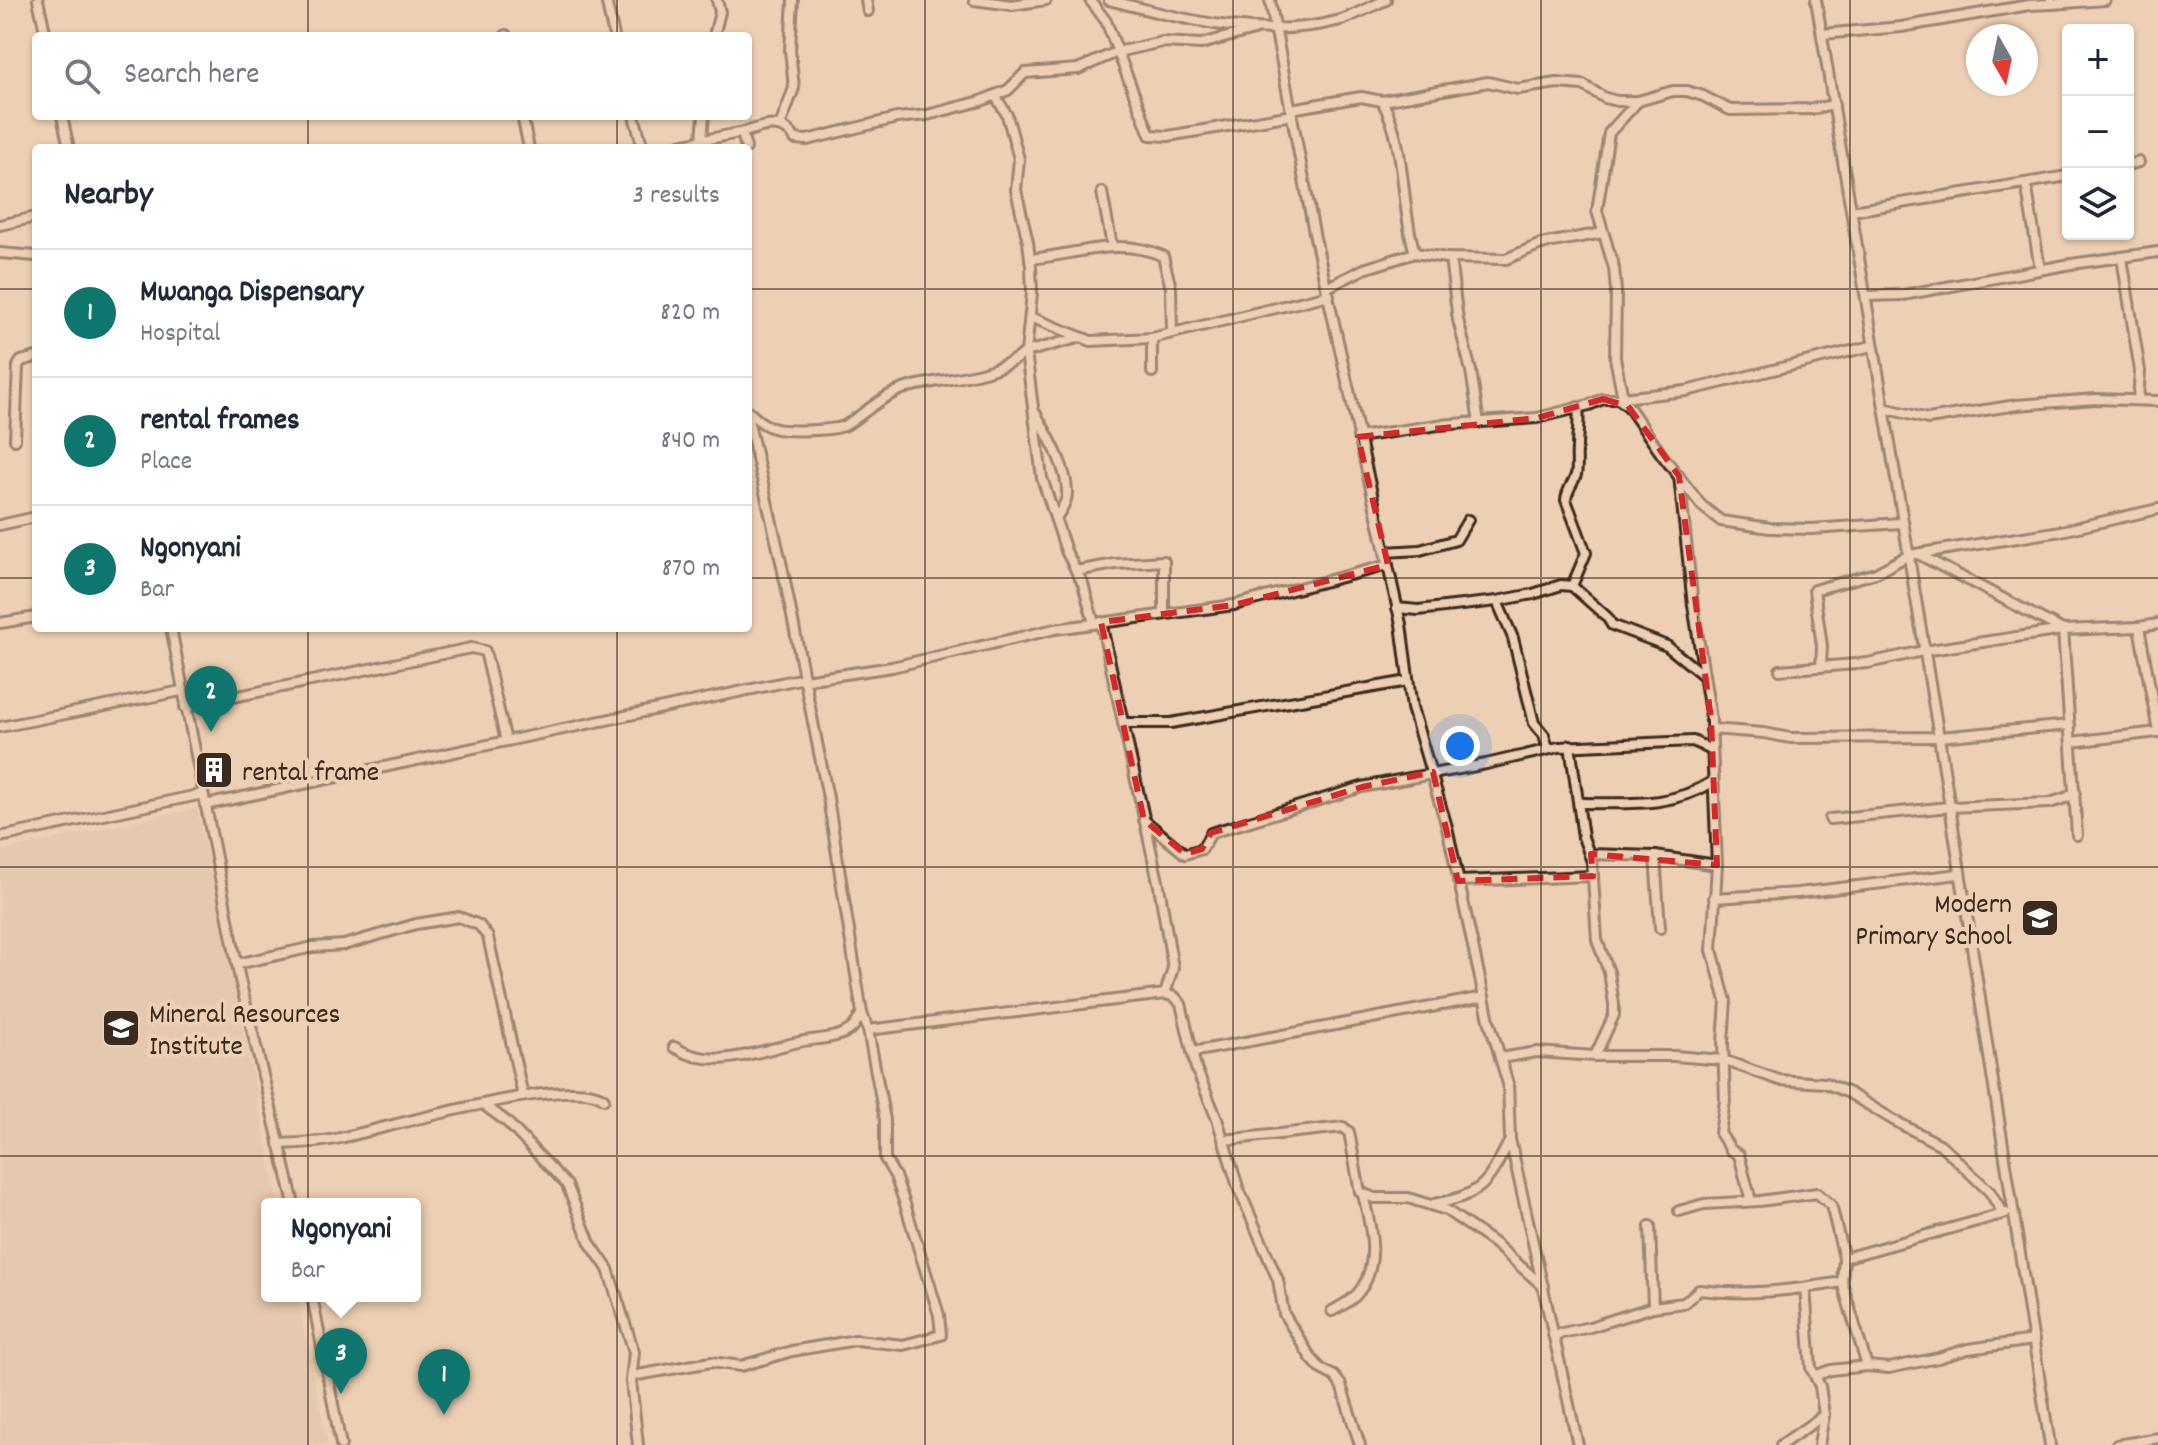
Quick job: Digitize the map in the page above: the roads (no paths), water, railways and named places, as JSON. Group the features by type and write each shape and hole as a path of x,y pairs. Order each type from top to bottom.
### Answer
{"street":[{"path":"38,0 45,32"},
{"path":"606,0 613,32"},
{"path":"715,32 720,12 717,0"},
{"path":"780,126 794,88 790,50 793,0"},
{"path":"866,0 868,11"},
{"path":"974,0 1012,5 1046,0"},
{"path":"1090,0 1106,21 1150,135 1168,136 1361,97 1382,101 1488,82 1518,89 1566,83 1586,86 1610,100 1638,101 1683,91 1703,96 1730,110 1812,109 1834,105"},
{"path":"1109,0 1232,28 1254,30 1301,28 1345,19 1386,0"},
{"path":"1270,0 1273,30 1314,233 1397,608 1412,708 1433,772 1484,997 1508,1084 1510,1139 1578,1445"},
{"path":"1816,0 1901,523 1913,554 1923,651 2015,1210 2050,1445"},
{"path":"1822,34 1901,27 2052,2 2105,0"},
{"path":"690,144 702,138 742,133 761,126 780,126 792,132 795,139 807,140 897,118 927,115 995,95 1008,90 1025,73 1078,69 1117,52 1162,42 1201,44 1254,30"},
{"path":"995,95 1007,115 1019,159 1016,190 1030,259 1030,317 1026,352 1038,462 1048,502 1097,623 1123,723 1173,968 1165,994"},
{"path":"1382,101 1387,109 1398,154 1415,253"},
{"path":"1638,101 1608,136 1597,211 1612,256 1616,291 1615,358 1623,400 1712,515 1731,524 1812,529 1901,523"},
{"path":"63,120 68,144"},
{"path":"523,120 528,144"},
{"path":"635,120 642,144"},
{"path":"702,138 704,120"},
{"path":"742,133 745,144"},
{"path":"2134,163 2139,162"},
{"path":"1852,211 2062,177"},
{"path":"2026,183 2040,269"},
{"path":"1102,192 1112,246"},
{"path":"0,225 32,218"},
{"path":"1030,317 1091,341 1152,338 1328,291 1364,269 1415,253 1450,258 1506,259 1541,244 1603,233"},
{"path":"1030,259 1112,246 1143,246 1163,256 1171,288 1172,333"},
{"path":"1866,296 1903,295 2040,269 2158,252"},
{"path":"0,253 32,256"},
{"path":"1450,258 1458,320 1471,371 1479,423"},
{"path":"2122,258 2140,371 2138,400"},
{"path":"752,415 758,422 782,430 841,427 894,393 1004,365 1026,352 1078,338"},
{"path":"1152,338 1152,372"},
{"path":"1358,437 1438,425 1537,418 1603,399 1623,400 1686,391 1872,346"},
{"path":"15,440 18,366 21,361 32,358"},
{"path":"1884,408 1928,419 2017,405 2096,399 2158,401"},
{"path":"1572,586 1586,553 1566,500 1577,465 1578,407"},
{"path":"1034,410 1053,445 1062,471 1067,497 1056,518"},
{"path":"632,1376 711,1362 741,1366 792,1351 856,1340 903,1345 941,1335 939,1315 913,1231 895,1176 885,1159 885,1120 862,1013 828,798 752,438"},
{"path":"1679,476 1711,729 1717,865 1712,950 1726,1001 1723,1060 1725,1101 1720,1133 1731,1150 1739,1155 1751,1201"},
{"path":"1048,502 1067,497"},
{"path":"1821,667 1822,646 1814,590 1876,573 1913,554 2061,531 2158,509"},
{"path":"0,525 32,518"},
{"path":"1385,552 1420,550 1456,540 1468,520"},
{"path":"1913,554 2063,630"},
{"path":"1076,571 1115,564 1164,561 1164,613"},
{"path":"205,805 804,679 892,667 1055,629 1234,605 1388,565"},
{"path":"1397,608 1418,610 1497,601 1561,585 1572,586 1612,625 1667,646 1704,676"},
{"path":"1497,601 1513,638 1534,723 1544,735 1548,749"},
{"path":"0,623 32,618"},
{"path":"1780,670 1868,663 1923,651 2063,630 2158,624"},
{"path":"2071,742 2158,731 2139,627"},
{"path":"2063,630 2077,835"},
{"path":"172,632 237,964 292,1198"},
{"path":"185,707 471,648 485,651 506,741"},
{"path":"1123,723 1171,723 1408,681"},
{"path":"0,727 181,691"},
{"path":"1711,729 1790,738 1939,737 2070,725"},
{"path":"1144,820 1185,854 1202,849 1211,833 1362,787 1548,749 1570,745 1693,741 1711,750"},
{"path":"1570,745 1583,837 1593,876 1597,940 1609,972 1614,1004 1614,1015 1595,1056"},
{"path":"1579,803 1648,804 1693,794 1712,782"},
{"path":"1830,819 1949,807 2050,803 2075,792"},
{"path":"0,837 203,794"},
{"path":"1589,854 1655,856 1717,865"},
{"path":"1655,856 1660,928"},
{"path":"1714,898 1798,893 1959,874"},
{"path":"1458,881 1593,876"},
{"path":"237,964 313,947 344,945 416,924 459,917 479,925 488,937 523,1096"},
{"path":"868,1030 1165,994 1175,997 1181,1004 1196,1068 1224,1140 1238,1187 1278,1280 1284,1314 1311,1358 1341,1385 1360,1445"},
{"path":"1192,1052 1484,997"},
{"path":"674,1047 689,1056 741,1058 799,1041 834,1037 852,1029 862,1013"},
{"path":"1500,1058 1537,1052 1674,1056 1723,1060 1770,1079 1825,1083 1849,1093 1941,1145 1990,1192 2003,1214"},
{"path":"279,1144 341,1138 428,1115 523,1096 587,1091 604,1099"},
{"path":"484,1105 507,1122 567,1185 590,1243 608,1269 634,1352 632,1376 638,1445"},
{"path":"1224,1140 1343,1127 1349,1132 1357,1184 1363,1195 1371,1239 1372,1262 1366,1281 1356,1296 1332,1311"},
{"path":"1433,1204 1464,1198 1479,1188 1510,1139"},
{"path":"1679,1211 1704,1204 1817,1193 1831,1205 1844,1258 1842,1282 1867,1366"},
{"path":"1363,1195 1408,1198 1433,1204 1488,1238 1544,1286"},
{"path":"1844,1258 2015,1210"},
{"path":"1650,1226 1653,1307"},
{"path":"1553,1335 1653,1307 1684,1303 1699,1290 1745,1292 1842,1282"},
{"path":"1805,1288 1811,1368 1817,1375 1824,1415 1819,1445"},
{"path":"313,1302 341,1445"},
{"path":"1817,1375 1831,1370 1867,1366 1889,1368 1968,1349 2034,1340"},
{"path":"1781,1445 1824,1415"},
{"path":"2117,1445 2158,1438"}],"place":[{"name":"rental frames","path":"211,732"},
{"name":"rental frame","path":"214,770"},
{"name":"Modern Primary School","path":"2040,918"},
{"name":"Mineral Resources Institute","path":"121,1028"},
{"name":"Ngonyani","path":"341,1394"},
{"name":"Mwanga Dispensary","path":"444,1415"}]}
